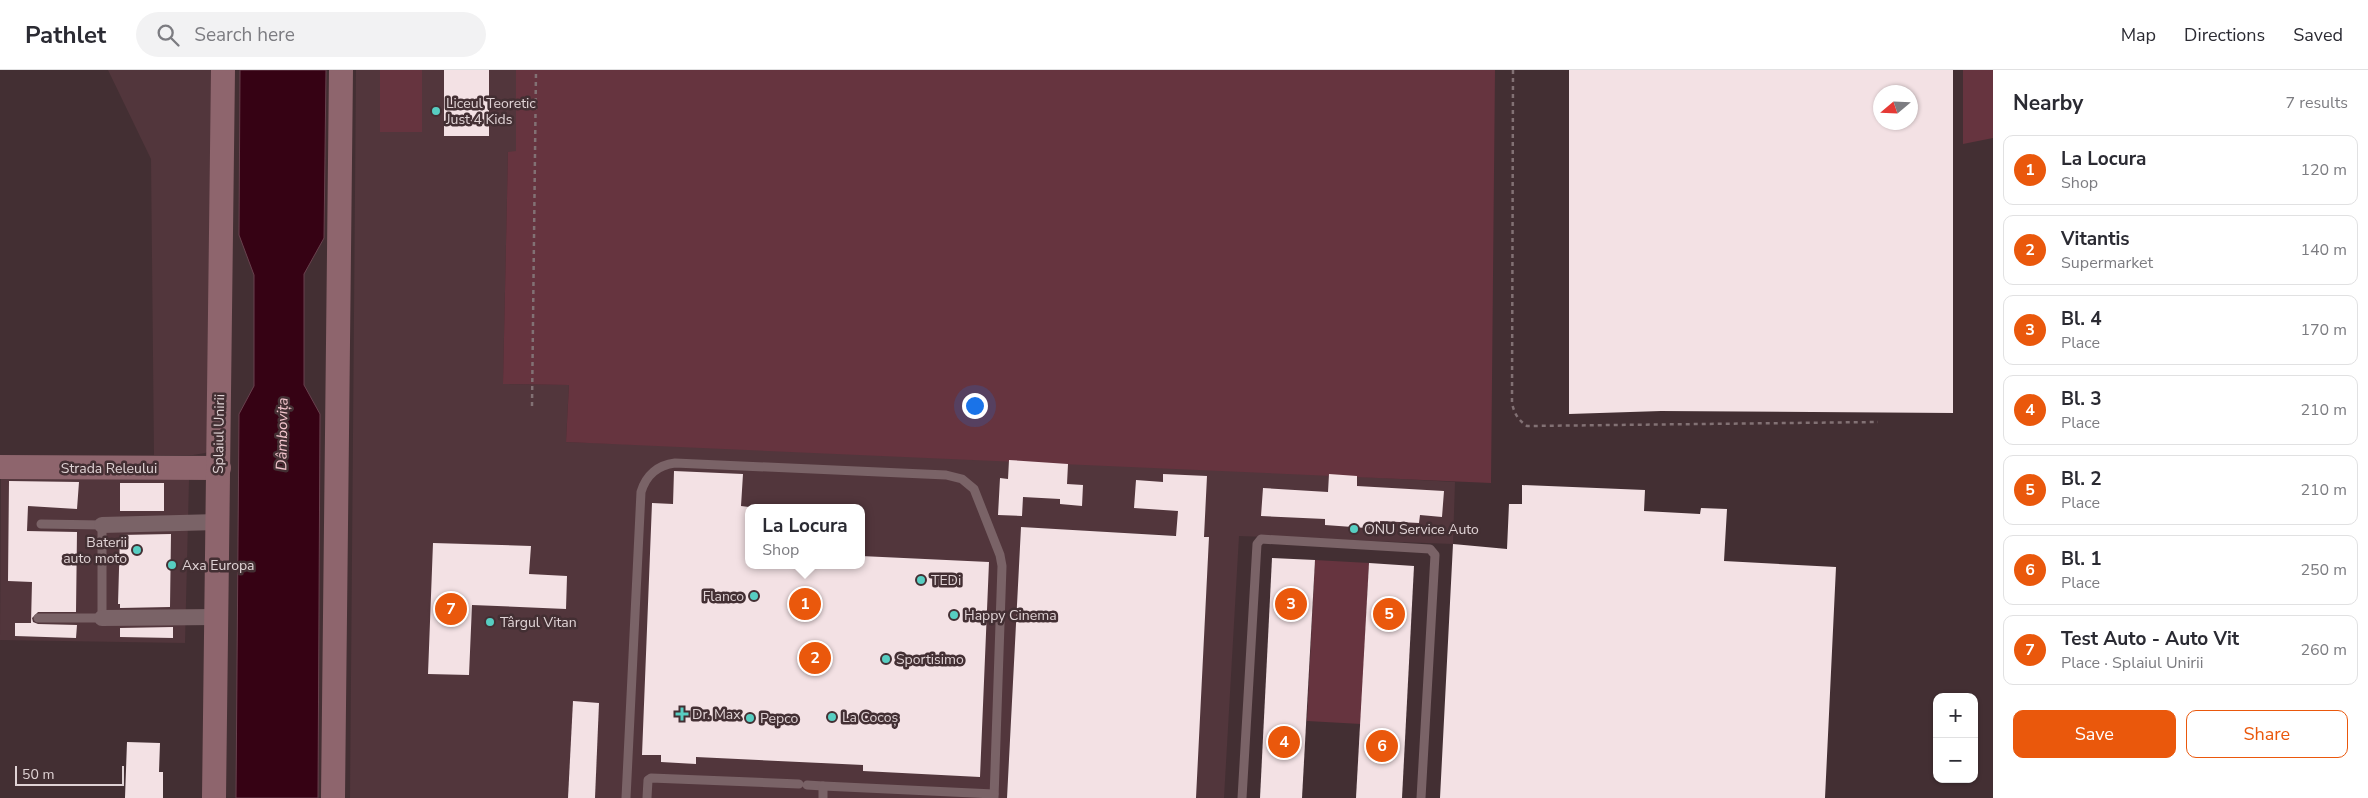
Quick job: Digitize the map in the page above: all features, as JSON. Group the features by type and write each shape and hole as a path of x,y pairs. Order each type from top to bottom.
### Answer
{"main road":[{"name":"Splaiul Unirii","path":"214,798 222,70"},
{"path":"333,798 341,70"},
{"name":"Strada Releului","path":"0,467 219,468"}],"street":[{"path":"102,524 218,522"},
{"path":"102,618 217,617"}],"lane":[{"path":"626,798 641,492 648,476 661,466 675,463 946,475 962,479 974,489 1000,555 1002,566 994,796 652,778 648,780 647,798"},
{"path":"38,618 102,618 102,524 40,524"},
{"path":"1242,798 1257,544 1261,539 1430,549 1435,554 1422,798"},
{"path":"823,786 823,798"}],"path":[{"path":"532,406 536,70"},
{"path":"1513,70 1512,403 1517,417 1522,422 1527,426 1878,422"}],"shaded area":[{"path":"108,70 215,70 209,451 205,453 193,455 154,455 151,159"},
{"path":"356,70 516,70 516,152 508,152 503,384 569,385 566,442 1000,457 1455,482 1453,544 1239,536 1224,798 1195,798 1209,537 1021,528 1007,798 350,798"},
{"path":"380,70 422,70 422,132 380,132"},
{"path":"516,70 1495,70 1491,483 566,442 569,385 503,384 508,152 516,151"},
{"path":"1963,70 1993,70 1993,138 1963,144"},
{"path":"1,474 175,474 189,480 185,643 0,640"},
{"path":"1315,560 1369,563 1361,724 1307,721"}],"water":[{"name":"Dâmbovița","path":"240,70 326,70 324,238 304,274 304,385 320,414 318,798 236,798 239,414 254,386 254,275 239,235"}],"building":[{"path":"444,70 489,70 489,136 444,136"},
{"path":"1569,70 1953,70 1953,413 1661,411 1569,414"},
{"path":"1009,460 1068,464 1067,484 1083,485 1082,506 1060,504 1060,499 1023,497 1022,516 998,515 1000,478 1008,479"},
{"path":"674,471 743,474 741,506 745,506 745,569 865,569 865,556 989,562 980,777 863,771 863,765 696,757 696,764 661,762 661,755 642,755 652,503 673,504"},
{"path":"1163,474 1207,476 1204,537 1209,537 1196,798 1007,798 1021,527 1176,536 1178,511 1134,508 1136,480 1163,482"},
{"path":"1329,474 1357,476 1357,486 1444,491 1442,517 1420,515 1419,523 1380,521 1380,529 1325,525 1325,519 1261,516 1263,488 1328,492"},
{"path":"9,481 79,482 77,509 28,506 27,531 77,532 76,612 38,612 32,618 33,622 38,624 77,625 76,638 15,636 15,623 31,623 32,582 8,581"},
{"path":"120,483 164,483 164,511 120,511"},
{"path":"1522,485 1645,490 1644,511 1700,514 1701,508 1727,509 1724,561 1836,567 1825,798 1440,798 1453,544 1507,549 1509,504 1522,504"},
{"path":"171,534 170,607 120,608 120,604 118,604 120,535"},
{"path":"433,543 531,546 529,574 567,576 566,609 472,605 469,675 428,674"},
{"path":"1272,558 1315,560 1302,798 1260,798"},
{"path":"1369,563 1414,566 1402,798 1356,798"},
{"path":"173,627 173,638 120,637 120,628"},
{"path":"573,701 599,703 595,798 568,798"},
{"path":"127,742 160,743 159,772 163,772 163,798 125,798"}],"place":[{"name":"Liceul Teoretic Just 4 Kids","path":"436,111"},
{"name":"ONU Service Auto","path":"1354,529"},
{"name":"Baterii auto moto","path":"137,550"},
{"name":"Axa Europa","path":"172,565"},
{"name":"TEDi","path":"921,580"},
{"name":"Flanco","path":"754,596"},
{"name":"La Locura","path":"805,604"},
{"name":"Bl. 4","path":"1291,604"},
{"name":"Test Auto - Auto Vit","path":"451,609"},
{"name":"Bl. 2","path":"1389,614"},
{"name":"Happy Cinema","path":"954,615"},
{"name":"Târgul Vitan","path":"490,622"},
{"name":"Vitantis","path":"815,658"},
{"name":"Sportisimo","path":"886,659"},
{"name":"Dr. Max","path":"682,714"},
{"name":"La Cocoș","path":"832,717"},
{"name":"Pepco","path":"750,718"},
{"name":"Bl. 3","path":"1284,742"},
{"name":"Bl. 1","path":"1382,746"}]}
